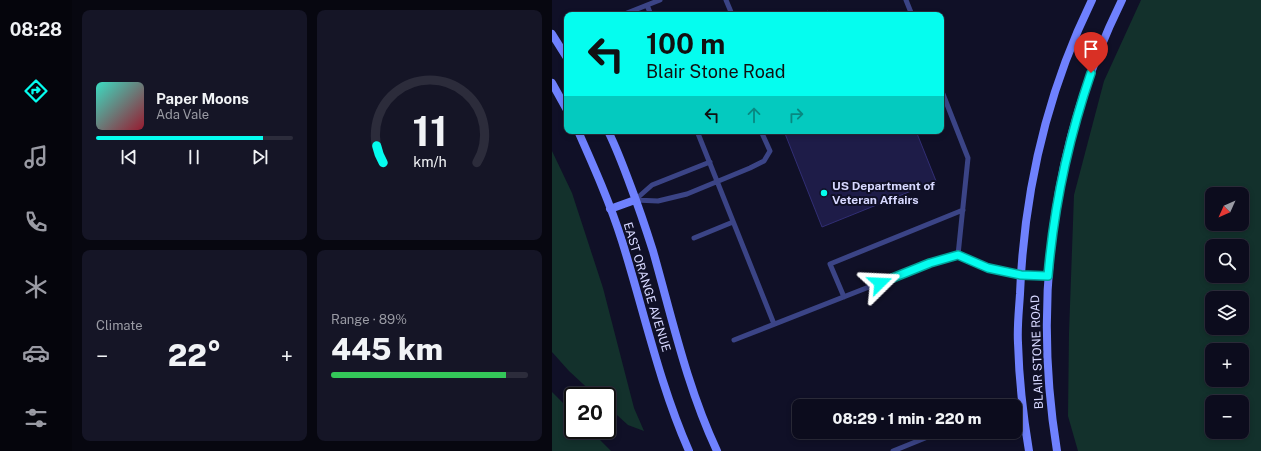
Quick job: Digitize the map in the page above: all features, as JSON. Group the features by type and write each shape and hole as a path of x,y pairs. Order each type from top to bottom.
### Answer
{"main road":[{"name":"BLAIR STONE ROAD","path":"1029,451 1024,415 1018,342 1021,275 1027,212 1044,129 1062,70 1092,0"},
{"name":"BLAIR STONE ROAD","path":"1057,451 1051,412 1046,334 1048,276 1054,215 1072,132 1093,67 1122,0"},
{"path":"552,34 564,53"},
{"path":"552,83 564,105"},
{"name":"EAST ORANGE AVENUE","path":"579,134 622,240 658,367 689,451"},
{"name":"EAST ORANGE AVENUE","path":"609,134 636,200 653,250 686,369 717,451"},
{"path":"610,209 636,200"},
{"path":"1021,275 1048,276"}],"lane":[{"path":"630,12 660,0"},
{"path":"726,0 731,12"},
{"path":"906,0 911,12"},
{"path":"647,5 650,12"},
{"path":"944,97 968,158 958,255"},
{"path":"698,134 774,324"},
{"path":"636,200 658,201 687,194 764,161 770,151 762,134"},
{"path":"636,200 652,185 710,162"},
{"path":"844,297 830,264 963,210"},
{"path":"694,238 734,222"},
{"path":"734,340 930,263 958,255 988,268 1021,275"},
{"path":"893,451 923,439"}],"green space":[{"path":"1141,0 1261,0 1261,451 1078,451 1068,416 1069,333 1074,195 1104,81"},
{"path":"552,151 572,193 603,288 634,408 644,431 628,425 616,414 616,387 586,387 552,352"},
{"path":"552,392 564,404 564,439 599,439 611,451 552,451"}],"building":[{"path":"785,134 917,134 936,181 822,227"}],"place":[{"name":"US Department of Veteran Affairs","path":"824,193"}],"route":[{"path":"880,283 930,263 958,255 988,268 1021,275 1048,276 1054,215 1062,173 1072,132 1091,73"}]}
